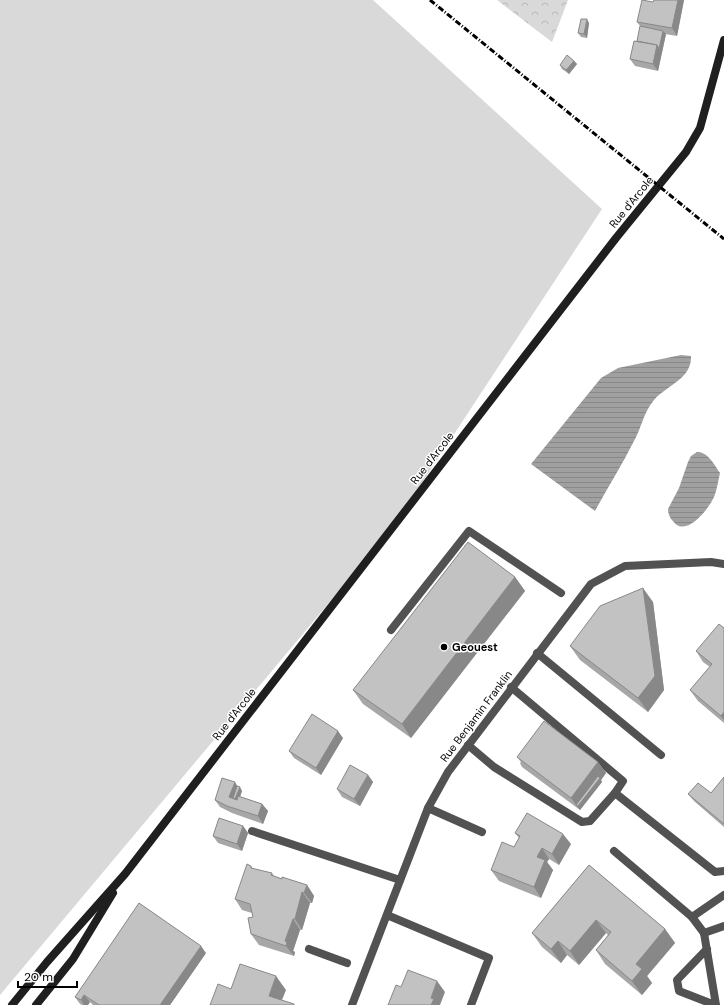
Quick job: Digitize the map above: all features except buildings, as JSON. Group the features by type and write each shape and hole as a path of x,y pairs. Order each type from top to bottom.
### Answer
{"main road":[{"name":"Rue d'Arcole","path":"12,1005 47,962 125,874 627,224 686,152 700,128 724,40"},
{"name":"Rue d'Arcole","path":"36,1005 73,959 125,874"}],"street":[{"path":"392,630 469,531 561,593"},
{"name":"Rue Benjamin Franklin","path":"352,1005 428,808 448,772 537,653 591,584 625,566 711,562 724,564"},
{"path":"537,653 661,755"},
{"path":"468,746 494,767 582,822 590,821 615,793 623,781 511,688"},
{"path":"615,793 715,872 724,871"},
{"path":"428,808 482,832"},
{"path":"252,831 400,880"},
{"path":"614,851 692,917 704,933 715,1005"},
{"path":"692,917 724,895"},
{"path":"387,915 489,958 471,1005"},
{"path":"704,933 724,926"},
{"path":"308,949 346,963"},
{"path":"706,949 677,980 679,991 715,1005"}],"green space":[{"path":"0,0 373,0 602,209 395,524 0,995"},
{"path":"497,0 568,0 552,42"}],"shaded area":[{"path":"681,355 691,356 690,364 687,370 678,381 659,395 650,405 637,436 595,511 531,464 601,378 618,368"},
{"path":"697,452 708,456 720,473 712,502 704,513 693,523 682,527 677,525 672,520 668,509 679,488 691,456"}],"railway":[{"path":"430,0 724,239"}],"place":[{"name":"Geouest","path":"444,647"}]}
